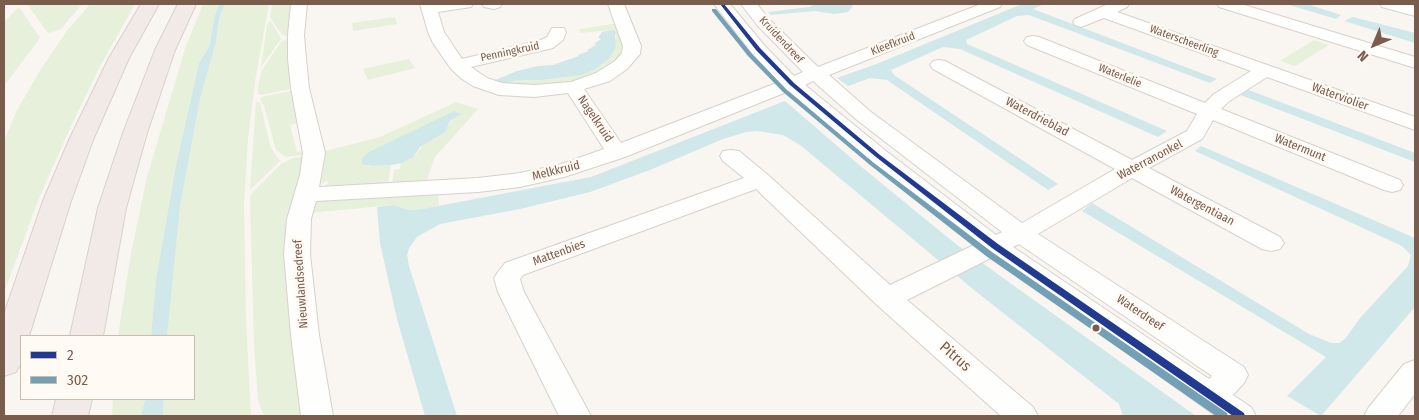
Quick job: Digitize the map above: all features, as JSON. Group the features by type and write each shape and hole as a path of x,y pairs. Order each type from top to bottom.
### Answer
{"highway":[{"path":"4,363 54,210 81,140 119,58 150,4"},
{"path":"86,335 112,208 132,142 165,50 187,4"},
{"path":"70,416 74,400"}],"street":[{"name":"Nieuwlandsedreef","path":"299,4 296,35 298,69 300,88 314,153 311,175 299,218 297,254 305,335 317,416"},
{"path":"464,4 428,6 442,44 457,65 473,79 499,88 546,91 573,87 603,77 621,65 631,54 632,46 616,4"},
{"name":"Kruidendreef","path":"722,4 758,49 792,84"},
{"name":"Kruidendreef","path":"749,4 763,22 815,74"},
{"name":"Kleefkruid","path":"792,84 994,4"},
{"path":"1080,22 1121,4"},
{"path":"1224,4 1415,63"},
{"path":"1388,4 1415,10"},
{"path":"1399,4 1415,10"},
{"name":"Waterscheerling","path":"1103,12 1265,70"},
{"name":"Penningkruid","path":"457,65 547,44 554,40 558,32"},
{"name":"Waterlelie","path":"1033,41 1208,111"},
{"name":"Waterdrieblad","path":"940,65 1134,169"},
{"name":"Waterranonkel","path":"1021,234 1068,208 1094,189 1195,136 1208,111 1221,98 1265,70"},
{"name":"Waterviolier","path":"1265,70 1415,124"},
{"name":"Waterdreef","path":"815,74 864,116 1021,234 1233,375 1211,397"},
{"name":"Melkkruid","path":"306,194 497,183 564,170 617,152 792,84"},
{"path":"792,84 986,251 1240,416"},
{"name":"Nagelkruid","path":"573,87 617,152"},
{"name":"Watermunt","path":"1208,111 1392,185"},
{"path":"839,124 864,116"},
{"path":"731,156 760,180 888,298 1021,234"},
{"name":"Watergentiaan","path":"1134,169 1271,242"},
{"name":"Mattenbies","path":"576,416 510,292 506,278 514,269 760,180"},
{"name":"Pitrus","path":"888,298 1022,416"},
{"path":"1380,416 1415,372"}],"green space":[{"path":"27,4 82,4 60,30 48,33"},
{"path":"90,4 135,4 99,68 71,126 39,198 4,293 4,141 17,110 41,69 67,31"},
{"path":"203,4 219,4 214,18 210,45 199,63 176,165 156,279 151,335 118,335 131,253 147,177 186,46"},
{"path":"225,4 269,4 256,75 248,138 244,204 246,320 251,416 163,416 164,400 195,400 195,335 167,335 168,318 180,207 200,99 216,42 219,18"},
{"path":"272,4 296,4 292,35 284,36 277,28 270,17"},
{"path":"19,7 40,38 4,86 4,22"},
{"path":"395,17 397,24 353,31 352,23"},
{"path":"270,20 281,39 261,67 267,26"},
{"path":"618,23 625,38 624,55 584,81 535,88 505,83 517,80 543,80 573,76 594,70 609,59 616,38 615,32 612,30 580,33 580,29"},
{"path":"290,37 296,88 258,94 262,70 281,42"},
{"path":"1314,40 1329,45 1295,66 1280,61"},
{"path":"409,59 415,68 368,80 363,69"},
{"path":"296,90 302,122 290,125 297,152 309,149 308,154 286,157 276,150 264,106 260,99"},
{"path":"256,101 260,103 271,148 280,161 250,190"},
{"path":"456,102 478,109 435,157 426,182 392,183 394,170 400,169 401,163 416,154 425,143 440,135 454,118 457,111 362,158 368,166 391,165 388,184 324,186 329,183 327,181 321,184 326,151 380,137"},
{"path":"307,156 290,275 285,280 289,314 295,316 293,352 298,392 305,394 308,416 264,416 258,401 254,345 250,197 281,164 293,158"},
{"path":"438,191 439,206 422,209 409,210 394,205 309,213 314,201"},
{"path":"113,400 145,400 141,416 112,416"}],"water":[{"path":"219,4 225,4 219,18 216,42 200,99 180,207 167,335 151,335 156,279 176,165 199,63 210,45 214,18"},
{"path":"816,4 851,4 853,6 848,12 834,14 815,11 771,15 768,12 809,7"},
{"path":"1022,4 1044,4 1033,9 1217,79 1210,83 1029,15 1017,16 966,40 967,44 1167,131 1158,137 960,49 943,47 891,70 894,75 1058,184 1048,190 887,80 870,78 848,86 837,78 879,63"},
{"path":"1286,4 1307,4 1341,15 1336,19"},
{"path":"1353,17 1415,33 1415,43 1344,21"},
{"path":"612,30 617,32 615,34 616,47 609,59 594,70 581,75 543,80 517,80 503,84 493,81 517,71 553,65 579,56 596,45 594,44 601,39 598,38 602,32"},
{"path":"1246,89 1415,153 1415,162 1238,94"},
{"path":"785,101 957,245 1196,416 1123,416 1119,404 974,290 800,145 783,135 757,131 746,132 723,139 650,170 590,192 520,209 440,224 417,237 409,248 407,255 409,266 457,416 425,416 397,319 380,243 377,207 394,205 409,210 422,209 591,177"},
{"path":"454,111 461,114 450,121 445,132 420,147 413,157 402,163 391,165 372,166 362,164 362,158 369,152"},
{"path":"1201,146 1415,238 1415,307 1321,416 1287,396 1326,357 1082,211 1092,203 1309,334 1331,343 1339,343 1345,339 1360,318 1408,266 1411,255 1402,246 1195,151"},
{"path":"145,400 164,400 163,416 141,416"}],"transit line":[{"name":"2","path":"722,4 758,49 792,84 878,156 995,246 1240,416"},
{"name":"302","path":"714,10 750,55 785,91 872,164 989,254 1223,416"}]}
